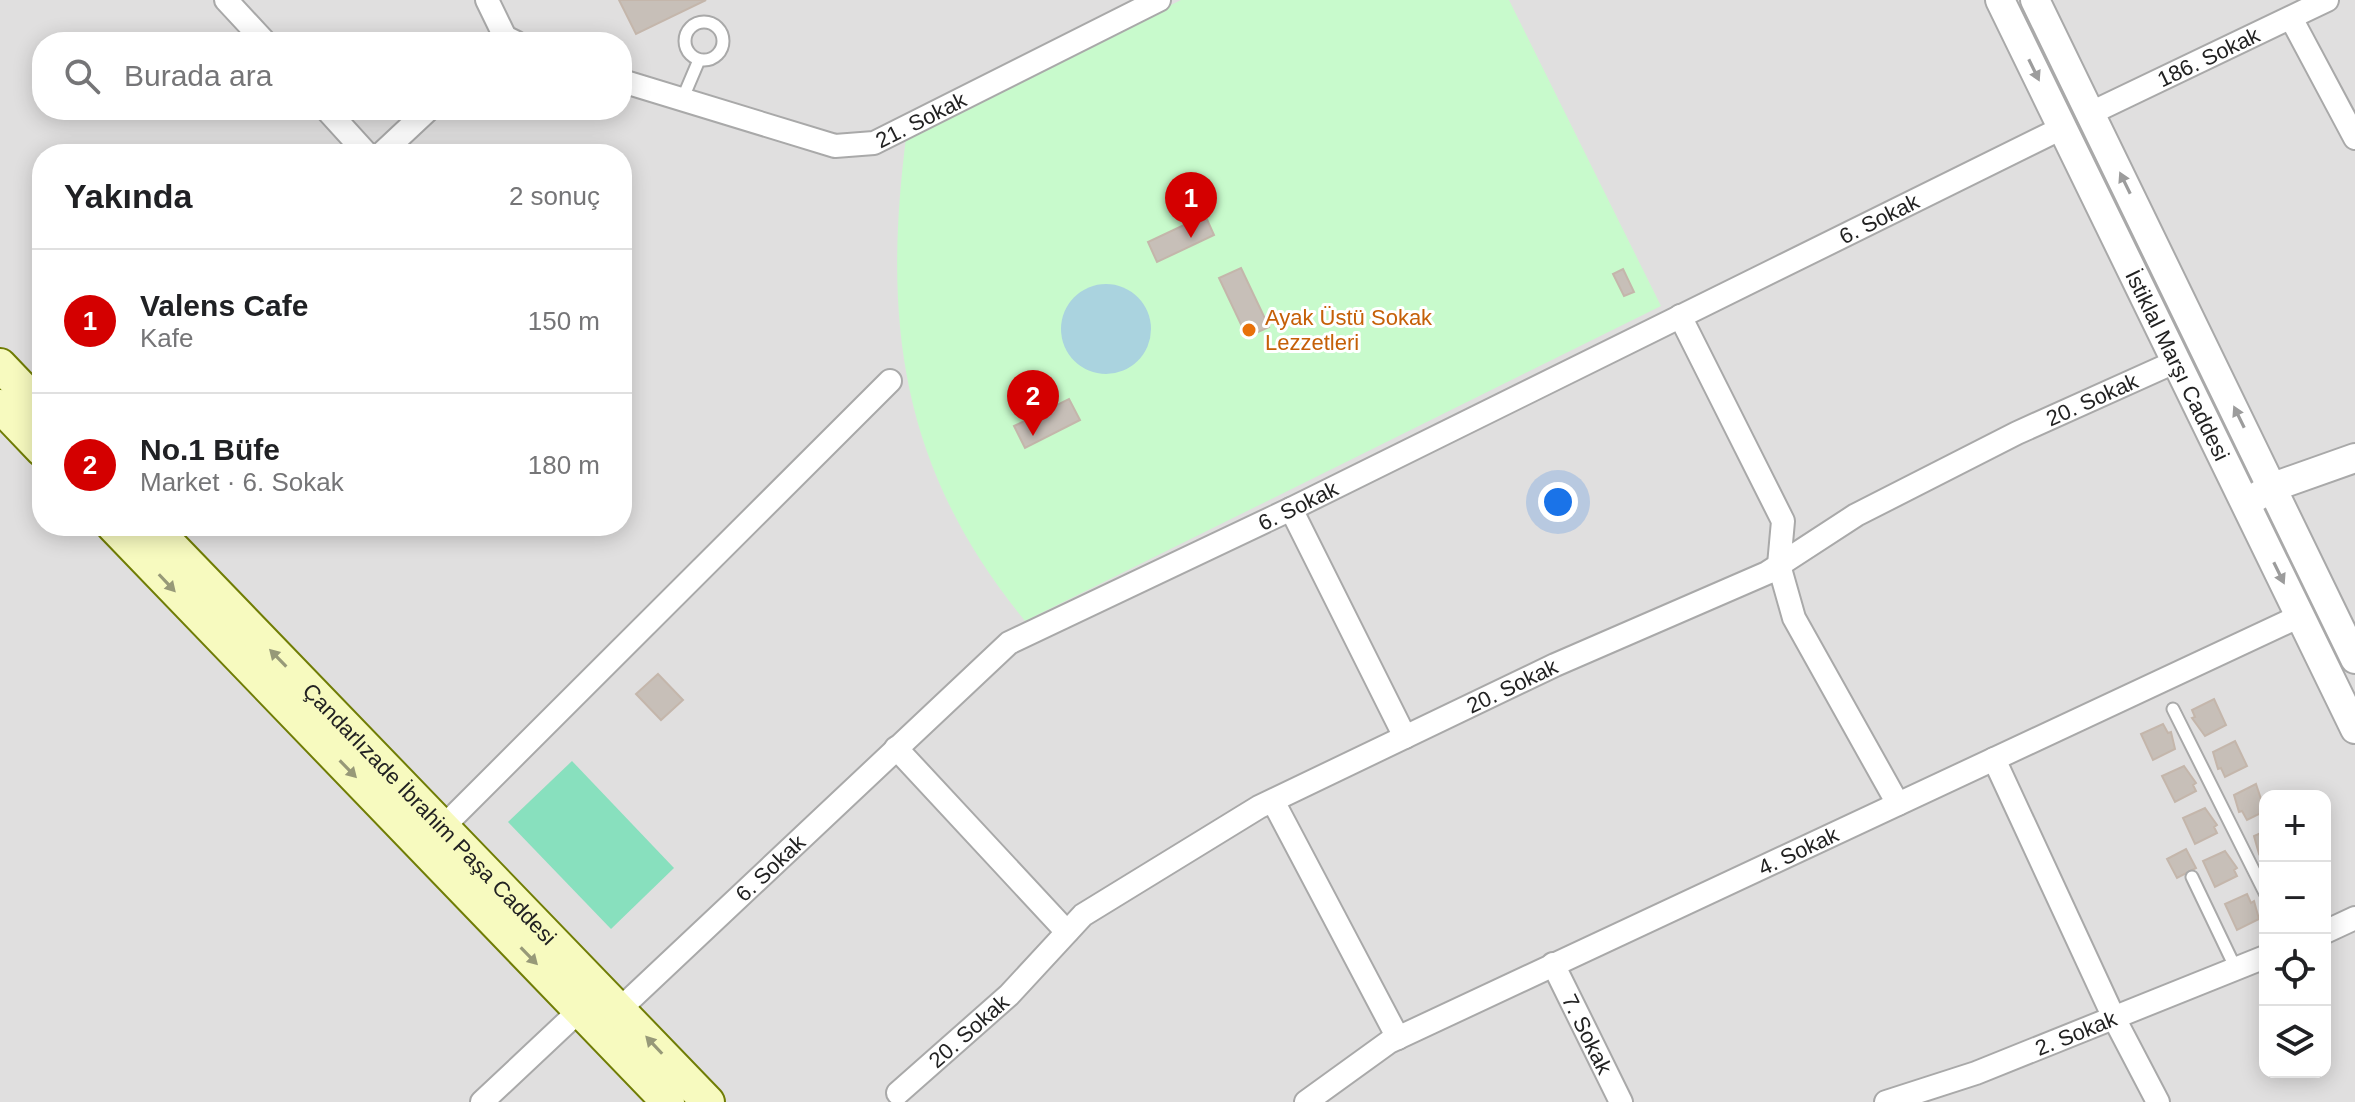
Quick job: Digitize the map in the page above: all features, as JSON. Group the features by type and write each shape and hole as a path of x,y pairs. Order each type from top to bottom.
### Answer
{"main road":[{"path":"0,365 32,399"},
{"path":"0,406 32,440"},
{"name":"Çandarlızade İbrahim Paşa Caddesi","path":"123,536 668,1102"},
{"name":"Çandarlızade İbrahim Paşa Caddesi","path":"162,536 708,1102"}],"street":[{"path":"226,0 256,32"},
{"path":"487,0 502,32"},
{"name":"21. Sokak","path":"632,84 835,146 874,143 1159,0"},
{"name":"İstiklal Marşı Caddesi","path":"2000,0 2355,729"},
{"name":"İstiklal Marşı Caddesi","path":"2035,0 2355,659"},
{"name":"186. Sokak","path":"2091,113 2327,0"},
{"path":"2291,18 2355,138"},
{"path":"336,120 358,144"},
{"path":"392,144 417,120"},
{"name":"6. Sokak","path":"620,1009 1009,643 1291,509 2062,128"},
{"path":"1680,316 1783,521 1779,565 1794,618 1898,804"},
{"name":"20. Sokak","path":"898,1093 1009,995 1083,915 1273,801 1555,665 1779,565 1883,501 2017,433 2177,361"},
{"path":"443,827 890,381"},
{"path":"2245,503 2273,487 2355,458"},
{"path":"1291,509 1405,737"},
{"name":"4. Sokak","path":"1306,1102 1333,1080 1398,1038 2300,616"},
{"path":"896,748 1067,932"},
{"path":"1994,759 2114,1018 2158,1102"},
{"path":"1273,801 1398,1038"},
{"path":"2331,929 2355,918"},
{"name":"2. Sokak","path":"1886,1102 1976,1073 2259,959"},
{"name":"7. Sokak","path":"1553,964 1621,1102"},
{"path":"482,1102 580,1010"}],"lane":[{"path":"682,101 699,60"},
{"path":"2173,709 2259,881"},
{"path":"2192,877 2236,969"}],"shaded area":[{"path":"0,0 2355,0 2355,1102 0,1102"}],"green space":[{"path":"1181,0 1509,0 1661,306 1025,621 984,565 951,509 927,452 910,393 901,333 897,271 906,138"},
{"path":"572,761 674,868 611,929 508,822"}],"water":[{"path":"1106,284 1123,288 1138,297 1147,312 1151,329 1147,346 1138,361 1123,370 1106,374 1089,370 1074,361 1065,346 1061,329 1065,312 1074,297 1089,288"}],"building":[{"path":"619,0 706,0 636,34"},
{"path":"1205,215 1214,235 1157,262 1148,242"},
{"path":"1241,268 1269,327 1247,337 1219,278"},
{"path":"1623,269 1634,292 1624,296 1613,274"},
{"path":"1069,399 1080,420 1025,448 1014,426"},
{"path":"658,674 683,700 661,720 636,694"},
{"path":"2214,699 2226,725 2205,736 2192,718 2195,717 2192,710"},
{"path":"2163,724 2168,733 2171,732 2175,749 2153,760 2141,734"},
{"path":"2235,741 2247,766 2225,777 2221,768 2218,769 2213,752"},
{"path":"2184,766 2196,783 2193,785 2196,791 2175,802 2162,776"},
{"path":"2256,784 2259,814 2247,820 2242,811 2239,812 2234,795"},
{"path":"2205,808 2217,825 2214,827 2217,833 2195,844 2183,818"},
{"path":"2259,834 2259,854 2254,836"},
{"path":"2186,849 2196,868 2177,878 2167,859"},
{"path":"2225,851 2237,868 2234,870 2237,876 2215,887 2203,861"},
{"path":"2247,894 2251,903 2254,901 2259,919 2237,930 2225,904"}],"place":[{"name":"Valens Cafe","path":"1191,238"},
{"name":"Ayak Üstü Sokak Lezzetleri","path":"1249,330"},
{"name":"No.1 Büfe","path":"1033,436"}]}
